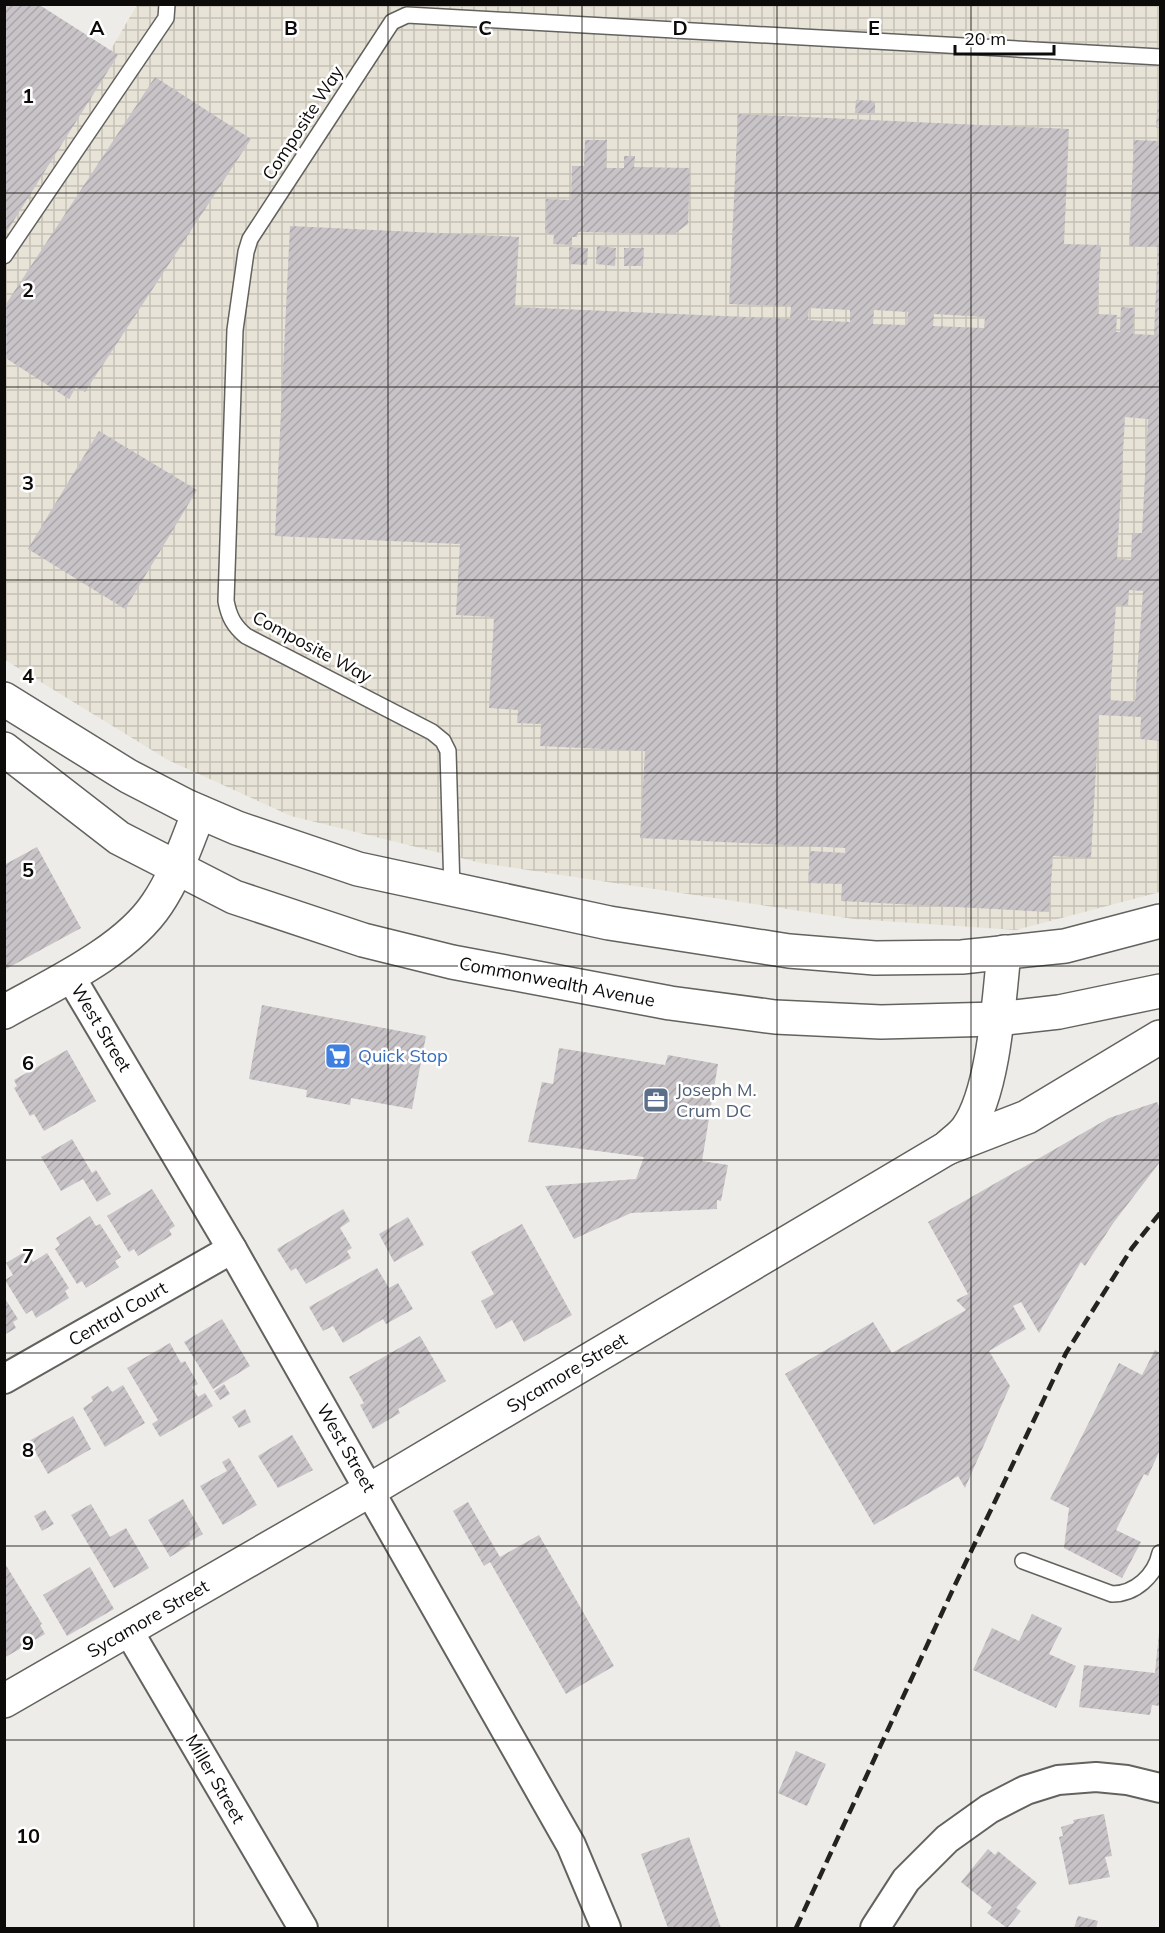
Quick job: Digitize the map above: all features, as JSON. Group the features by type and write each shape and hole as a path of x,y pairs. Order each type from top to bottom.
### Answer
{"main road":[{"path":"4,699 129,776 200,812 283,845 358,869 609,922 789,951 875,958 962,957 1065,946 1161,921"},
{"name":"Commonwealth Avenue","path":"4,749 120,838 234,897 363,940 452,962 670,1003 775,1017 881,1022 997,1019 1059,1012 1161,991"},
{"path":"4,1012 70,975 136,930 158,903 200,812"},
{"name":"Sycamore Street","path":"4,1701 370,1490 947,1148 966,1130 977,1112 984,1091 997,1019 1004,952"},
{"path":"947,1148 1027,1117 1161,1037"}],"street":[{"name":"West Street","path":"70,975 232,1249 571,1845 606,1929"},
{"name":"Central Court","path":"4,1378 232,1249"},
{"name":"Miller Street","path":"128,1630 303,1929"},
{"path":"875,1929 906,1880 947,1839 989,1809 1026,1790 1058,1780 1096,1777 1127,1780 1161,1788"}],"lane":[{"path":"4,256 166,18 167,4"},
{"name":"Composite Way","path":"452,890 448,750 443,741 432,732 246,636 229,616 226,601 235,330 246,252 250,239 392,22 407,15 1161,57"},
{"path":"1023,1561 1112,1594 1124,1594 1143,1584 1161,1554"}],"shaded area":[{"path":"137,5 1160,5 1160,892 1016,930 854,919 481,863 291,816 168,760 5,660 5,229"}],"building":[{"path":"4,4 38,4 118,55 4,236"},
{"path":"155,77 251,139 85,392 76,387 69,399 4,357 4,307"},
{"path":"1159,87 1160,128 1156,128"},
{"path":"856,100 875,101 875,113 855,113"},
{"path":"738,114 1069,129 1064,244 1101,245 1097,314 1117,315 1116,332 1120,332 1121,307 1135,308 1133,334 1154,335 1158,247 1129,246 1134,140 1160,141 1160,741 1140,739 1141,717 1099,715 1091,858 1053,856 1049,912 841,901 842,884 808,883 810,851 846,853 846,848 640,838 645,751 540,746 541,724 517,723 518,710 489,708 494,617 456,615 460,544 275,536 290,226 519,237 515,307 790,319 791,306 729,304","holes":["809,308 850,310 850,322 808,320","874,310 908,312 907,325 873,324","934,314 985,317 984,328 933,326","1125,417 1148,419 1142,533 1132,533 1131,560 1117,559","1129,590 1143,591 1135,702 1110,700 1116,605 1128,606"]},
{"path":"585,140 607,140 606,168 624,168 624,156 635,156 634,167 690,168 688,224 674,234 578,232 577,237 572,237 572,245 553,244 554,234 545,233 546,199 571,200 572,166 584,166"},
{"path":"597,246 616,248 615,266 596,264"},
{"path":"569,247 588,248 587,265 569,264"},
{"path":"624,248 644,248 643,266 624,266"},
{"path":"99,431 197,490 125,609 28,549"},
{"path":"37,847 81,928 4,970 4,865"},
{"path":"262,1005 426,1036 412,1109 351,1098 350,1105 306,1097 307,1090 249,1079"},
{"path":"559,1048 665,1065 668,1055 718,1064 702,1161 728,1165 721,1201 717,1200 717,1209 631,1213 574,1239 545,1186 636,1179 644,1157 528,1142 542,1082 553,1084"},
{"path":"67,1050 96,1101 44,1131 34,1114 30,1116 14,1088 17,1086 14,1080"},
{"path":"1157,1102 1160,1108 1160,1162 1114,1222 1085,1266 1081,1262 1039,1333 1021,1302 1013,1306 1026,1329 989,1351 1010,1386 965,1488 958,1476 874,1525 785,1374 873,1322 892,1353 966,1310 956,1300 968,1294 928,1222 1109,1118"},
{"path":"72,1139 92,1173 96,1170 111,1194 97,1202 83,1179 61,1191 41,1157"},
{"path":"152,1189 175,1226 169,1230 172,1235 138,1256 134,1249 129,1252 107,1216"},
{"path":"343,1209 350,1221 340,1228 352,1248 347,1251 351,1258 306,1284 296,1268 291,1271 277,1249"},
{"path":"90,1216 96,1226 100,1224 121,1257 115,1261 119,1267 86,1288 82,1281 77,1284 55,1249 60,1245 56,1238"},
{"path":"408,1217 424,1245 394,1262 379,1234"},
{"path":"522,1224 572,1315 524,1342 512,1320 496,1329 481,1301 494,1294 471,1252"},
{"path":"26,1251 33,1262 47,1253 69,1288 65,1291 69,1298 36,1318 32,1310 26,1314 5,1280 13,1275 6,1263"},
{"path":"377,1268 389,1288 398,1283 413,1309 386,1324 383,1319 343,1343 333,1326 323,1331 309,1307"},
{"path":"4,1297 18,1319 13,1322 16,1328 4,1335"},
{"path":"222,1319 250,1366 213,1389 184,1342"},
{"path":"420,1336 446,1381 398,1409 400,1413 373,1429 360,1405 364,1403 349,1377"},
{"path":"170,1343 181,1363 185,1361 198,1384 192,1387 198,1397 205,1393 213,1406 160,1437 152,1424 158,1420 127,1368"},
{"path":"1155,1350 1160,1353 1160,1450 1148,1476 1144,1474 1116,1530 1141,1542 1122,1578 1064,1548 1069,1508 1050,1499 1119,1363 1142,1375"},
{"path":"224,1384 230,1394 220,1400 214,1391"},
{"path":"123,1385 145,1423 105,1447 83,1408 93,1401 91,1397 108,1386 112,1392"},
{"path":"245,1409 251,1422 239,1428 232,1417"},
{"path":"73,1416 91,1449 48,1474 29,1441"},
{"path":"292,1435 313,1470 278,1488 258,1456"},
{"path":"229,1458 257,1505 223,1525 200,1486 227,1471 222,1462"},
{"path":"183,1499 203,1534 170,1557 148,1520"},
{"path":"468,1502 500,1557 539,1535 614,1666 566,1694 490,1562 484,1566 453,1511"},
{"path":"91,1504 110,1537 126,1528 149,1568 114,1588 71,1515"},
{"path":"45,1510 54,1524 42,1531 34,1516"},
{"path":"4,1562 42,1624 40,1625 45,1634 4,1658"},
{"path":"90,1567 114,1609 67,1636 43,1595"},
{"path":"1032,1614 1062,1628 1049,1654 1076,1666 1056,1708 973,1670 992,1628 1019,1641"},
{"path":"1159,1633 1160,1706 1152,1705 1150,1715 1079,1707 1084,1665 1155,1673"},
{"path":"796,1751 826,1764 807,1806 778,1793"},
{"path":"1104,1814 1112,1856 1105,1857 1110,1877 1069,1885 1059,1837 1063,1836 1061,1827 1074,1823 1073,1820"},
{"path":"689,1837 721,1928 668,1928 641,1854"},
{"path":"988,1849 995,1855 998,1851 1037,1883 1016,1908 1021,1911 1007,1928 987,1913 992,1907 961,1882"},
{"path":"1078,1916 1098,1921 1096,1928 1074,1928"}],"railway":[{"path":"796,1928 954,1587 1066,1353 1132,1248 1160,1213"}],"place":[{"name":"Quick Stop","path":"338,1056"},
{"name":"Joseph M. Crum DC","path":"656,1100"}]}
